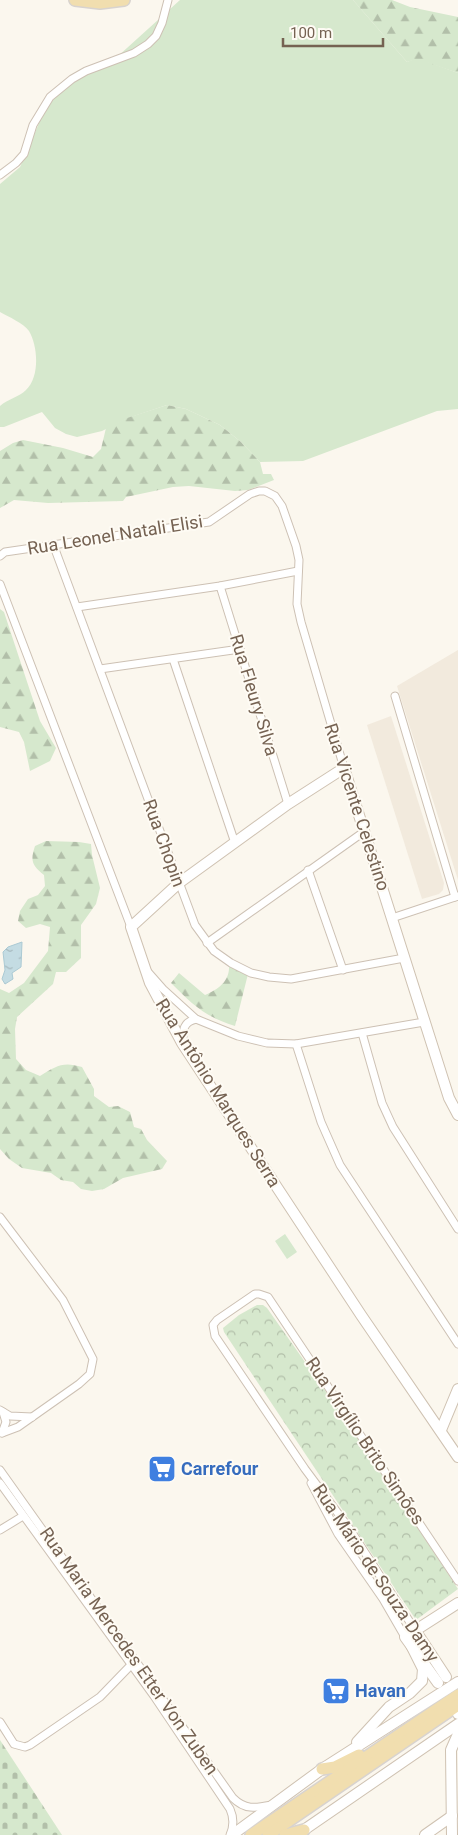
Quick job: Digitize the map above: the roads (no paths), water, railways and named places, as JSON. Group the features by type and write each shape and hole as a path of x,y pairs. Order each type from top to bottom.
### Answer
{"main road":[{"path":"74,0 100,3 124,0"},
{"path":"251,1835 458,1695"},
{"path":"268,1835 458,1705"},
{"path":"322,1769 335,1766 361,1754 423,1718"},
{"path":"285,1835 300,1832"}],"street":[{"path":"0,175 16,164 24,154 33,124 50,97 72,79 86,71 134,53 148,44 156,36 162,23 168,0"},
{"name":"Rua Leonel Natali Elisi","path":"3,554 53,544 209,522 250,494 265,491 275,496"},
{"name":"Rua Vicente Celestino","path":"275,496 282,506 296,546 299,560 297,604 344,768 424,1022 449,1098 458,1115"},
{"name":"Rua Chopin","path":"53,544 195,925 207,943 231,963 251,973 291,979 404,958"},
{"path":"76,607 220,586 298,571"},
{"name":"Rua Antônio Marques Serra","path":"0,584 157,997 182,1043 361,1315 458,1456"},
{"name":"Rua Fleury Silva","path":"220,586 288,804"},
{"path":"100,670 240,649"},
{"path":"173,659 235,843"},
{"path":"392,918 457,896 395,696"},
{"path":"131,927 179,883 288,804 344,768"},
{"path":"207,943 365,831"},
{"path":"308,870 342,970"},
{"path":"145,967 163,989 196,1019 250,1039 267,1043 296,1044 424,1022"},
{"path":"182,1043 183,1028 186,1024 196,1019"},
{"path":"362,1033 382,1103 393,1127 458,1228"},
{"path":"296,1044 322,1122 340,1165 458,1344"},
{"path":"0,1217 63,1300 93,1359 90,1374 32,1418 18,1427 1,1434"},
{"name":"Rua Virgílio Brito Simões","path":"217,1320 255,1294 264,1294 272,1301 458,1581"},
{"name":"Rua Mário de Souza Damy","path":"217,1320 213,1325 215,1336 305,1469 349,1528 415,1630 442,1680 408,1641 338,1534 305,1469"},
{"path":"441,1430 458,1389"},
{"path":"1,1411 16,1417 32,1418"},
{"path":"1,1411 6,1422 1,1434"},
{"name":"Rua Maria Mercedes Etter Von Zuben","path":"0,1470 233,1798 240,1805 247,1808 272,1805"},
{"name":"Rua Maria Mercedes Etter Von Zuben","path":"0,1483 154,1696 230,1809 234,1817 231,1835"},
{"path":"0,1530 23,1516"},
{"path":"387,1608 389,1590"},
{"path":"231,1835 353,1746 389,1707 418,1686 422,1681 423,1669 408,1641 415,1630 458,1603"},
{"path":"0,1722 14,1744 25,1747 30,1745 100,1697 131,1665"},
{"path":"322,1769 458,1682"},
{"path":"300,1832 458,1724"},
{"path":"452,1835 455,1814 451,1750 458,1734"},
{"path":"436,1740 446,1742 451,1750"},
{"path":"425,1835 455,1814"}],"water":[{"path":"22,942 21,967 12,973 13,979 5,984 2,979 5,970 3,952 8,947"}],"place":[{"name":"Carrefour","path":"162,1469"},
{"name":"Havan","path":"336,1691"}]}
